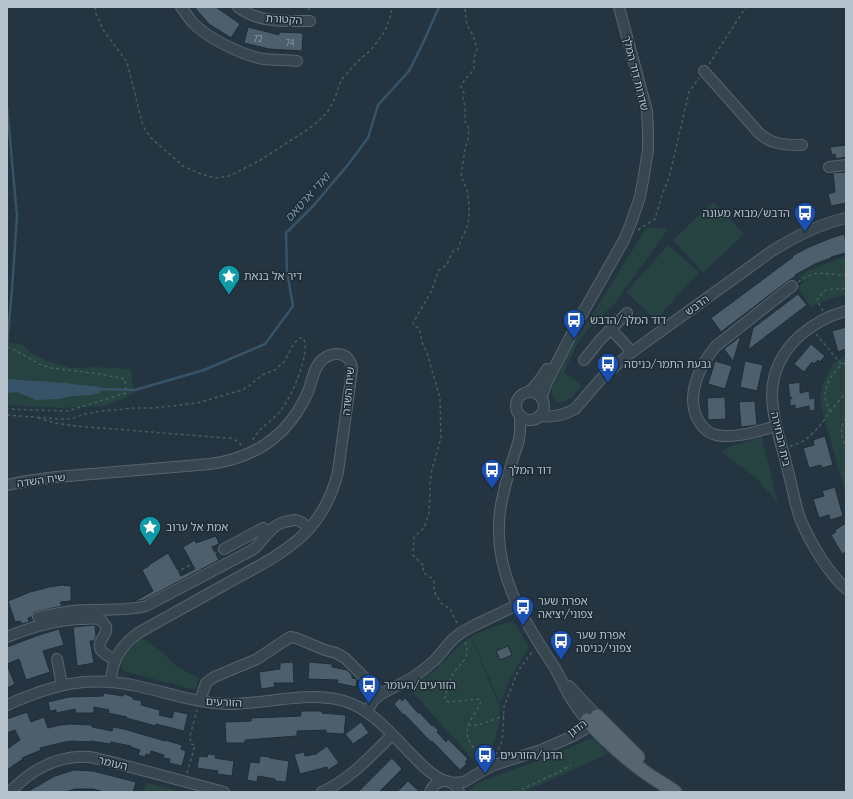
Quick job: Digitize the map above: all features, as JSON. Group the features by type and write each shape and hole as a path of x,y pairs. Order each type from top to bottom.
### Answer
{"main road":[{"path":"592,720 612,745 643,771 675,792"}],"street":[{"path":"181,7 193,22 208,35 232,48 263,59 297,61"},
{"name":"הקטורת","path":"238,7 242,11 266,19 277,21 310,21"},
{"name":"שדרות דוד המלך","path":"543,401 543,393 547,382 581,316 624,240 640,197 648,150 647,111 619,7"},
{"path":"704,71 765,139 776,144 802,145"},
{"path":"828,167 846,165"},
{"name":"הדבש","path":"537,417 562,415 575,409 600,380 632,352 772,251 792,238 812,228 846,218"},
{"path":"776,426 737,435 722,436 711,433 703,427 697,418 693,408 693,396 696,381 702,367 716,346 792,286"},
{"name":"בית הבחירה","path":"846,311 826,318 803,333 790,346 780,361 774,378 772,397 776,426 802,522 821,557 846,589"},
{"path":"584,360 600,340 627,313"},
{"name":"שדרות דוד המלך","path":"529,392 545,372 581,316"},
{"path":"611,329 632,352"},
{"name":"שיח השדה","path":"7,485 56,477 210,464 233,460 251,453 268,443 288,425 304,402 316,369 321,361 334,354 348,358 352,370 338,472 335,485 324,509 310,528 294,543 277,555 138,633 125,644 118,653 112,669 111,682"},
{"path":"537,417 527,419 523,418 516,409 518,399 523,394 529,392 537,394 554,412 562,415"},
{"path":"519,440 526,428 543,410 543,401"},
{"path":"520,415 519,440 505,486 501,506 499,537 505,574 525,621 557,672 592,720"},
{"path":"38,617 75,611 130,609 146,606 254,549 269,532 280,523 298,520 310,528"},
{"path":"224,549 263,528 269,532"},
{"path":"366,712 374,700 381,694 412,678 435,660 452,640 462,632 517,605"},
{"path":"7,637 45,624 68,620 100,619 106,627 106,631 101,640 101,650 115,660"},
{"path":"200,701 206,683 214,677 257,659 290,637 336,653 345,658 381,694"},
{"path":"57,659 62,685"},
{"name":"הזורעים","path":"7,704 42,690 87,681 111,682 137,686 200,701 216,703 233,704 324,697 346,702 366,712 378,721 422,766"},
{"name":"הדגן","path":"448,782 462,782 491,766 558,743 573,736 592,720"},
{"path":"322,792 336,785 354,772 392,735"},
{"name":"העומר","path":"10,792 36,770 53,762 71,758 90,757 224,792"},
{"path":"422,766 432,774 457,788 459,792"},
{"path":"422,766 428,777 430,792"},
{"name":"הדגן","path":"462,792 471,778"},
{"path":"430,792 436,784 448,782"}],"path":[{"path":"95,7 96,14 104,31 127,62 143,126 152,138 183,166 215,178 229,176 259,161 307,130 318,121 328,111 335,98 341,80 357,62 371,50 385,31 392,7"},
{"path":"465,7 468,29 473,34 477,48 474,58 474,68 470,75 465,79 461,87 464,93 463,100 465,121 469,129 461,176 467,190 469,219 458,249 453,251 447,266 438,271 432,290 413,323 414,326 420,328 422,342 427,353 440,398 441,412 441,438 435,456 431,476 429,514 424,528 414,537 413,555 424,566 424,573 434,580 435,593 441,603 450,609 462,632 468,650 463,662 452,676 445,698 446,701 480,699 481,701 479,708 468,724 467,730 470,742 491,766 502,740 504,730 504,706 511,687 518,671 538,642"},
{"path":"624,240 655,219 669,178 689,92 746,7"},
{"path":"792,286 803,278 816,273 823,272 846,275"},
{"path":"826,318 817,300 826,290 846,288"},
{"path":"810,328 842,365"},
{"path":"7,415 70,419 85,414 102,411 154,408 197,403 245,388 262,376 275,370 284,362 292,345 299,338 303,338 305,341 306,351 298,378 290,397 281,411 254,437 251,444 251,453"},
{"path":"7,347 39,364 51,368 100,374 125,379 126,393 68,411 7,410"},
{"path":"830,412 826,404 825,395 831,377 837,369 846,362"},
{"path":"782,448 805,440 846,393"},
{"path":"34,417 55,423 76,426 232,438 251,453"},
{"path":"846,418 842,431 842,439 846,446"},
{"path":"176,572 224,549"},
{"path":"185,782 195,746 191,744 190,736 200,701"},
{"path":"468,724 478,724 504,716"},
{"path":"516,792 572,765"}],"green space":[{"path":"713,202 744,234 703,273 673,240"},
{"path":"647,227 668,229 615,303 592,325 578,342 564,373 582,385 573,396 565,402 558,403 553,397 551,388 573,345"},
{"path":"668,245 699,272 656,320 626,292"},
{"path":"846,256 846,295 829,299 811,307 797,287 804,282 800,277 807,271"},
{"path":"7,342 24,345 30,352 47,361 71,368 95,367 131,369 134,394 105,406 61,408 7,405"},
{"path":"846,355 845,491 822,410 820,397 823,384 832,365"},
{"path":"762,437 778,503 757,479 721,452 731,446"},
{"path":"513,621 529,646 510,680 500,703 471,636"},
{"path":"140,636 163,653 177,667 199,678 195,690 123,671 120,662 124,654"},
{"path":"471,637 500,708 498,728 493,745 478,765 407,686 428,677 459,646"},
{"path":"589,739 594,739 608,754 523,792 468,792 477,783 560,752"},
{"path":"148,783 184,792 142,792"}],"water":[{"path":"7,379 101,387 100,393 90,395 36,400 17,392 7,393"}],"building":[{"path":"194,7 216,7 240,24 231,38 209,24"},
{"path":"248,27 279,35 279,32 303,33 302,51 269,49 244,43"},
{"path":"846,145 846,157 836,159 835,154 832,155 830,147"},
{"path":"846,172 846,203 831,206 828,194 835,192 833,173"},
{"path":"844,234 846,253 831,257 795,275 796,276 721,332 711,318 793,257 792,256 809,247"},
{"path":"798,294 807,305 748,350 753,328"},
{"path":"846,327 846,349 838,352 832,331"},
{"path":"741,336 733,361 724,349"},
{"path":"811,344 825,356 820,362 818,360 814,364 812,362 804,372 794,364"},
{"path":"715,361 732,366 725,389 708,384"},
{"path":"745,361 763,365 757,391 740,387"},
{"path":"800,382 800,393 809,391 810,399 815,398 815,410 809,411 809,406 795,409 795,405 790,406 790,399 792,398 790,398 788,384"},
{"path":"725,397 726,419 708,420 707,398"},
{"path":"755,401 757,425 741,427 739,402"},
{"path":"825,436 833,465 822,468 821,465 809,468 803,448 814,445 813,440"},
{"path":"835,487 843,516 830,520 829,515 819,518 813,499 824,496 822,491"},
{"path":"846,523 846,552 842,554 831,535 836,532 835,530"},
{"path":"216,536 219,544 212,547 219,560 144,600 133,602 153,591 142,570 168,553 181,576 195,569 183,547 195,540 196,543"},
{"path":"62,585 71,586 71,601 60,602 62,606 34,612 32,617 28,618 29,622 22,624 20,621 15,622 8,601 30,592"},
{"path":"95,625 96,637 94,641 90,641 94,663 77,666 73,627"},
{"path":"59,629 64,645 43,651 50,672 26,680 19,659 7,664 7,647"},
{"path":"508,646 512,655 500,660 496,651"},
{"path":"293,662 294,683 274,683 275,687 261,689 259,672 280,669 280,663"},
{"path":"309,662 332,664 332,667 347,670 352,675 352,678 357,679 356,687 337,683 338,680 308,679"},
{"path":"7,665 15,684 7,688"},
{"path":"104,693 123,696 124,694 133,697 133,699 142,701 141,705 160,710 159,715 172,718 174,711 188,714 184,731 156,724 156,726 126,718 127,717 108,713 109,710 94,707 94,713 76,713 75,709 56,713 56,710 50,711 48,702 69,697 103,696"},
{"path":"400,698 402,701 405,698 418,713 419,712 439,731 437,732 446,742 448,739 468,759 465,762 467,764 460,770 432,741 431,742 404,714 403,715 394,704"},
{"path":"301,711 322,711 322,713 346,715 344,734 326,733 326,730 297,731 297,736 245,740 245,743 226,743 225,722 251,721 251,718 301,716"},
{"path":"27,712 31,722 44,717 48,728 70,724 92,725 92,727 112,731 113,727 182,745 181,749 186,751 182,766 169,763 170,759 163,758 164,755 151,751 150,755 146,754 145,757 138,755 140,750 131,746 111,742 110,744 91,741 72,741 40,748 41,750 22,758 23,759 7,770 7,749 20,740 15,730 7,733 7,719"},
{"path":"361,722 369,733 353,744 345,734"},
{"path":"327,746 339,763 328,770 327,767 300,774 294,754 304,752 305,756 316,754"},
{"path":"208,754 216,755 215,758 234,761 232,776 217,774 218,771 197,768 199,756 207,757"},
{"path":"260,756 289,761 286,782 275,781 275,779 258,776 257,782 247,780 250,762 259,763"},
{"path":"392,758 402,769 379,792 358,792"},
{"path":"74,770 93,771 136,782 133,792 104,792 93,789 76,789 65,792 27,792 55,776"},
{"path":"408,781 420,792 397,792"}],"waterway":[{"name":"ואדי ארטאס","path":"99,389 135,390 204,370 265,344 293,306 287,272 286,233 314,205 347,166 368,138 378,105 409,71 439,7"},
{"path":"7,106 17,216 7,345"}],"place":[{"name":"הדבש/מבוא מעונה","path":"805,232"},
{"name":"דיר אל בנאת","path":"229,296"},
{"name":"דוד המלך/הדבש","path":"574,340"},
{"name":"גבעת התמר/כניסה","path":"608,384"},
{"name":"דוד המלך","path":"492,490"},
{"name":"אמת אל ערוב","path":"150,546"},
{"name":"אפרת שער צפוני/יציאה","path":"523,626"},
{"name":"אפרת שער צפוני/כניסה","path":"561,660"},
{"name":"הזורעים/העומר","path":"369,704"},
{"name":"הדגן/הזורעים","path":"485,774"}]}
